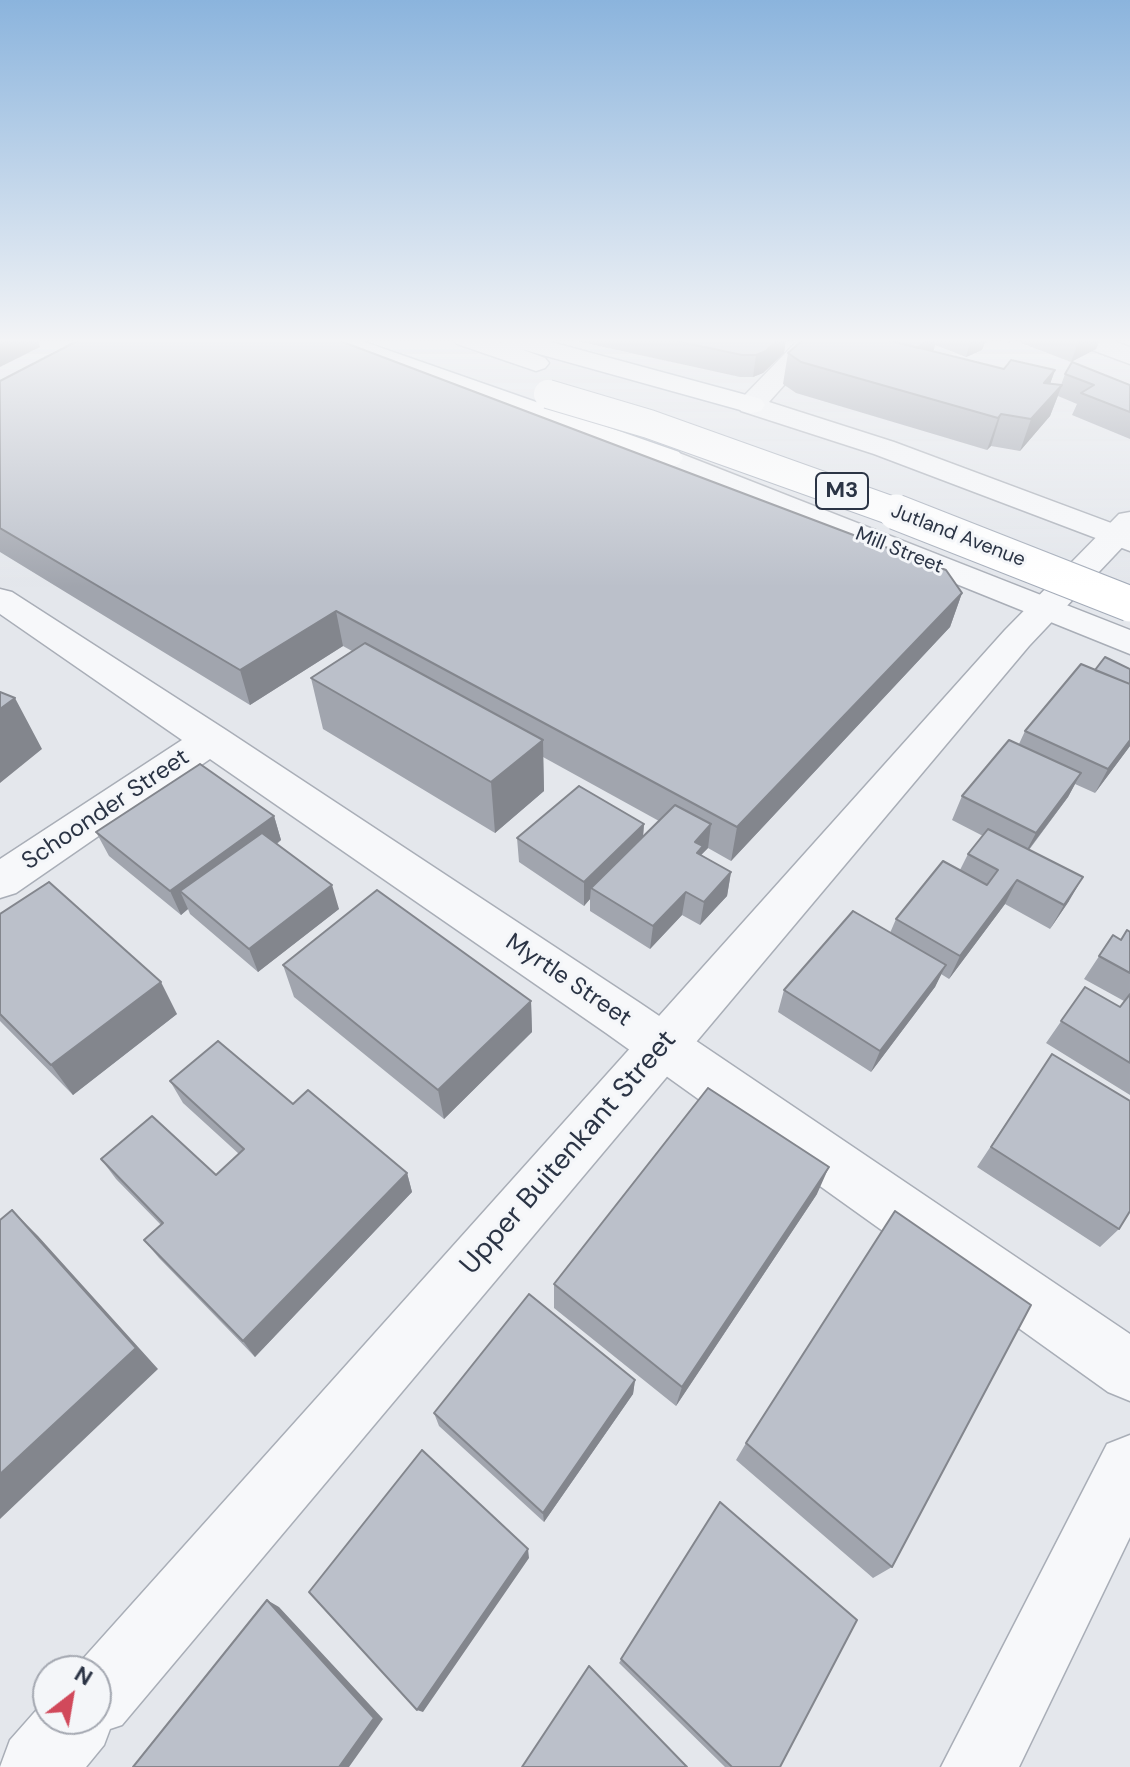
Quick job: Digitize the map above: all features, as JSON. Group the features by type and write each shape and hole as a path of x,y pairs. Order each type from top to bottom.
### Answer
{"main road":[{"path":"566,421 669,458"},
{"name":"Jutland Avenue","path":"640,421 839,490 1130,604"},
{"name":"Jutland Avenue","path":"721,421 1048,542 1123,541"}],"street":[{"path":"802,421 884,448 1123,541"},
{"name":"Mill Street","path":"669,458 1130,643"},
{"name":"Upper Buitenkant Street","path":"112,1681 1017,638 1123,541"},
{"name":"Myrtle Street","path":"0,599 662,1045 1130,1370"},
{"name":"Schoonder Street","path":"0,881 212,739"},
{"path":"979,1767 1130,1467"},
{"path":"37,1767 64,1735"}],"building":[{"path":"0,421 553,421 946,570 962,593 737,827 336,611 240,670 0,528"},
{"path":"365,643 543,740 491,782 311,678"},
{"path":"1105,657 1130,669 1130,684 1095,670"},
{"path":"1081,664 1130,684 1130,740 1108,769 1025,731"},
{"path":"0,692 15,698 0,709"},
{"path":"1009,740 1081,773 1036,833 962,796"},
{"path":"200,764 274,816 170,891 96,832"},
{"path":"579,786 644,824 584,882 517,838"},
{"path":"675,805 711,824 695,842 703,846 697,853 731,872 704,902 686,892 653,926 591,888"},
{"path":"988,829 1083,877 1064,905 1017,880 960,956 896,919 943,861 987,885 998,870 968,854"},
{"path":"262,833 332,885 249,949 180,891"},
{"path":"49,882 161,982 51,1065 0,1014 0,914"},
{"path":"377,890 531,1001 438,1090 283,965"},
{"path":"853,911 946,965 880,1051 784,990"},
{"path":"1127,930 1130,932 1130,973 1099,956 1113,935 1121,940"},
{"path":"1085,987 1120,1007 1130,994 1130,1063 1061,1021"},
{"path":"218,1041 293,1104 308,1090 407,1173 243,1341 144,1240 163,1223 101,1159 152,1116 216,1175 244,1149 170,1081"},
{"path":"1052,1054 1130,1101 1130,1211 1119,1229 991,1147"},
{"path":"708,1088 829,1167 682,1387 554,1284"},
{"path":"12,1210 136,1348 0,1474 0,1220"},
{"path":"895,1211 1031,1305 892,1567 746,1443"},
{"path":"529,1294 635,1380 543,1513 434,1413"},
{"path":"422,1450 528,1549 417,1710 309,1592"},
{"path":"720,1502 857,1620 780,1767 732,1767 621,1659"},
{"path":"267,1600 374,1718 339,1767 133,1767"},
{"path":"589,1666 687,1767 522,1767"}]}
